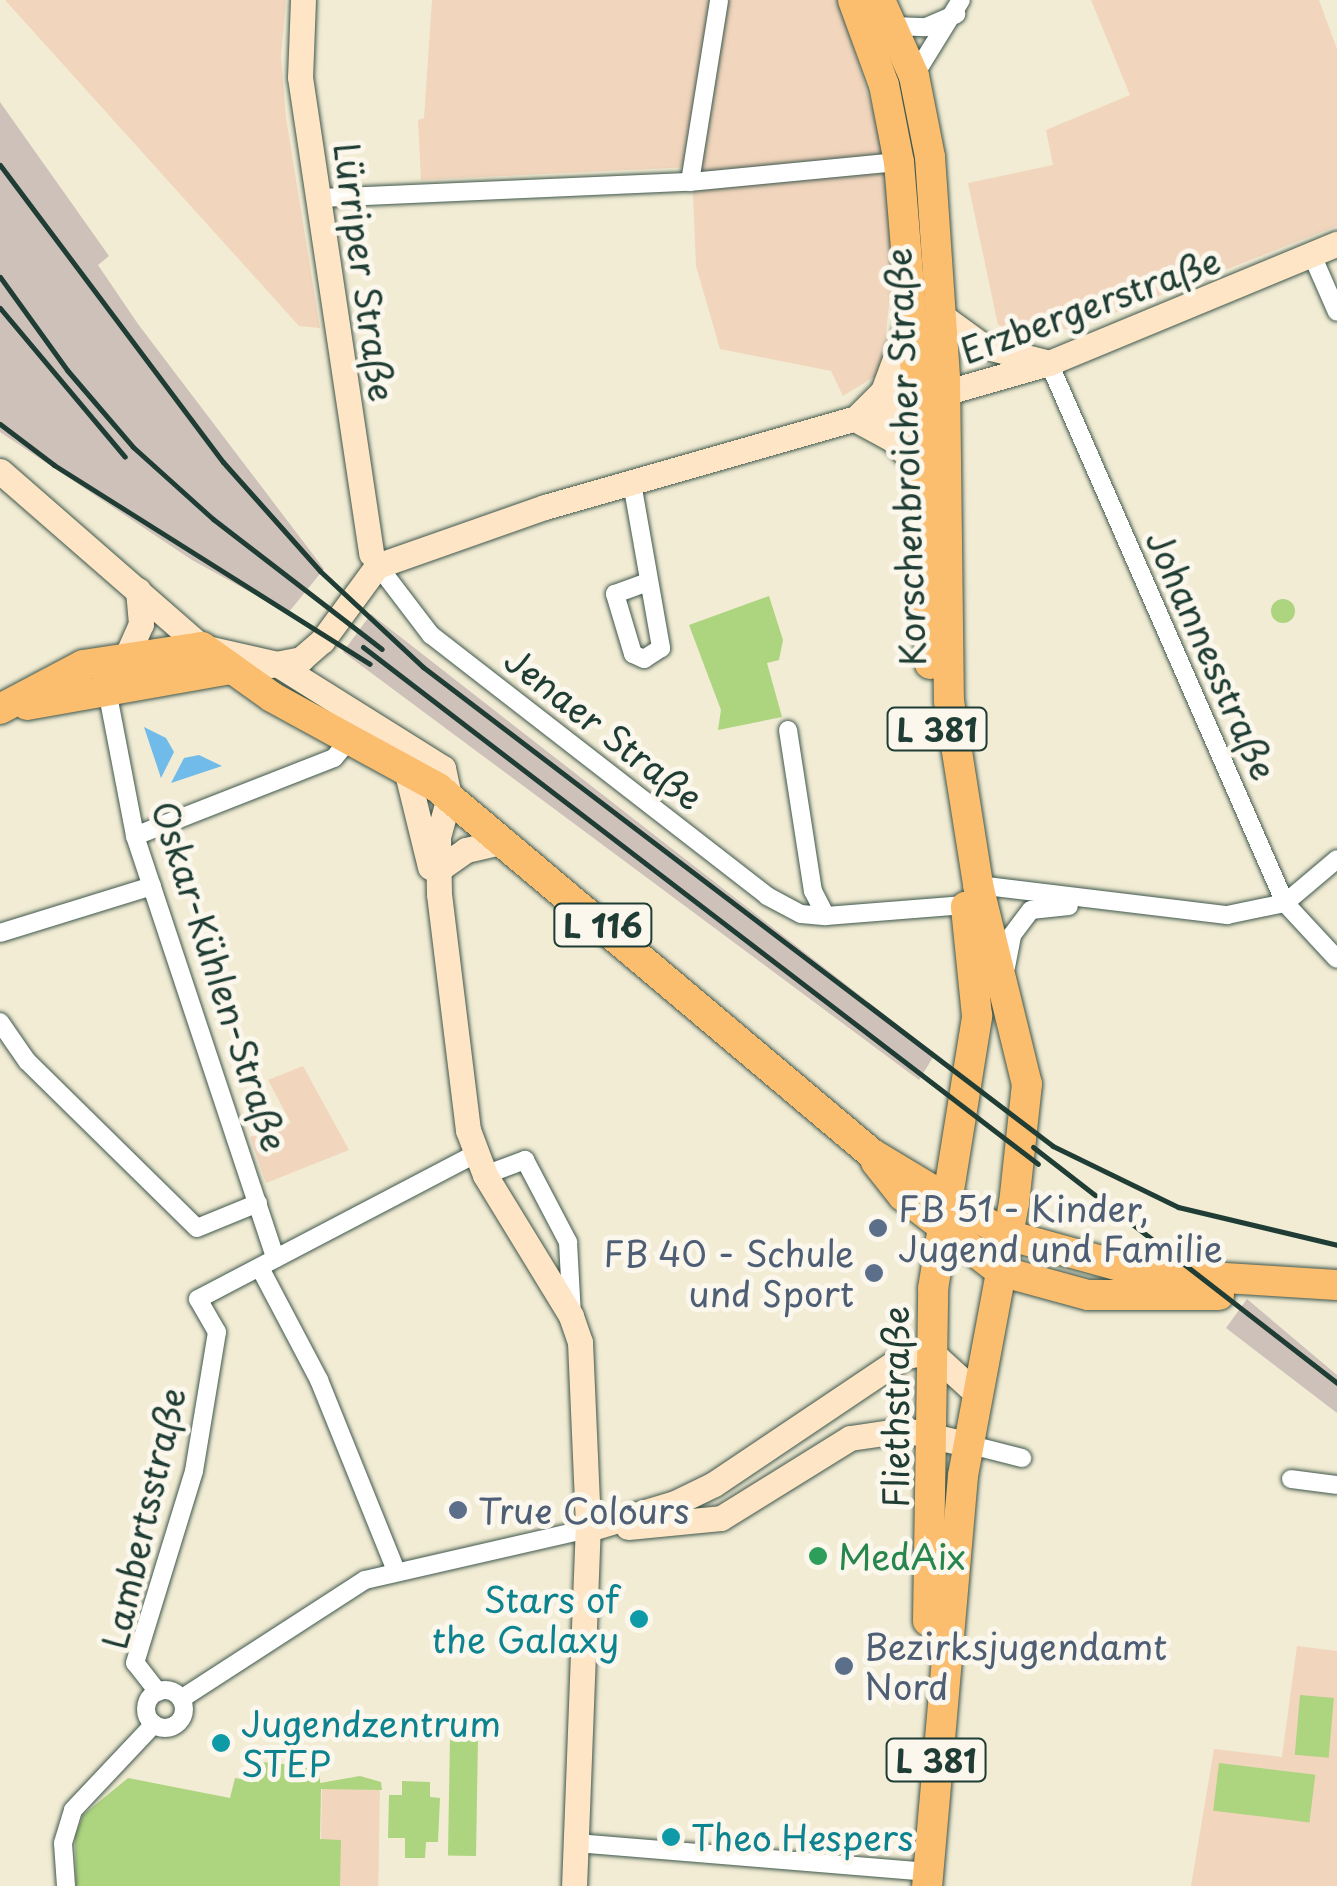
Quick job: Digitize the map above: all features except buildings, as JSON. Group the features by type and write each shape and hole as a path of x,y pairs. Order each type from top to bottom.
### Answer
{"main road":[{"name":"Korschenbroicher Straße","path":"853,0 884,84 899,162 911,316 931,398 949,701 972,895 977,1016 940,1228"},
{"name":"Korschenbroicher Straße","path":"887,13 914,76 930,158 943,316 924,472 934,708 972,895 1006,983 1027,1084 1000,1271"},
{"path":"0,710 83,665 124,654 202,647"},
{"name":"L 116","path":"202,647 350,738 405,765 449,797 871,1154 1007,1235 1144,1273 1337,1285"},
{"path":"0,710 106,686 231,668"},
{"path":"954,1153 973,1215 1000,1271"},
{"name":"L 116","path":"871,1154 904,1196 940,1228 1000,1271 1088,1295 1337,1300"},
{"path":"946,1198 992,1308"},
{"name":"Fliethstraße","path":"918,1881 934,1432 930,1351 940,1228"},
{"name":"Fliethstraße","path":"918,1881 967,1444 1000,1271"}],"street":[{"name":"Lürriper Straße","path":"303,0 300,76 374,560"},
{"path":"690,182 719,0"},
{"path":"887,13 926,27 959,7"},
{"path":"914,76 959,7"},
{"path":"318,198 690,182 899,162"},
{"name":"Erzbergerstraße","path":"374,560 1050,363 1337,244"},
{"path":"1312,255 1337,312"},
{"path":"911,316 883,391 855,419 892,440 924,472"},
{"path":"943,316 983,346 1050,363"},
{"name":"Johannesstraße","path":"1050,363 1286,903 1337,959"},
{"path":"2,475 202,647 276,664 437,762 449,797 439,882"},
{"path":"632,483 645,583"},
{"path":"231,668 301,659 322,641 374,560"},
{"path":"202,647 266,651 296,646 374,560"},
{"name":"Jenaer Straße","path":"374,560 431,635 766,896 800,914 826,916 972,895 1098,903"},
{"path":"106,686 141,624 138,590"},
{"path":"322,641 322,663 334,696"},
{"name":"Oskar-Kühlen-Straße","path":"106,686 135,836 258,1203 267,1263 395,1568"},
{"path":"788,730 813,892 826,916"},
{"path":"135,836 340,754 350,738"},
{"path":"405,765 439,882 480,1165 572,1316"},
{"path":"439,882 466,850 505,841"},
{"path":"1006,983 1012,936 1031,910 1098,903 1227,915 1286,903 1337,859"},
{"path":"0,933 152,886"},
{"path":"0,1022 27,1061 197,1228 258,1203"},
{"path":"267,1263 480,1165 525,1160 568,1242 572,1316 582,1360 588,1529 574,1886"},
{"name":"Lambertsstraße","path":"158,1692 135,1663 196,1458 217,1332 198,1299 267,1263"},
{"path":"154,1724 178,1724 182,1699 299,1618 395,1568 588,1529 675,1503 714,1484 896,1360 930,1351 976,1393"},
{"path":"588,1529 722,1518 830,1445 870,1433 934,1432 1022,1458"},
{"path":"1291,1479 1337,1485"},
{"path":"154,1724 147,1707 158,1692 182,1699"},
{"path":"66,1886 63,1843 82,1796 116,1771 154,1724"},
{"path":"576,1843 918,1881"}],"shaded area":[{"path":"5,0 286,0 281,56 286,118 320,328 299,326"},
{"path":"432,0 838,0 885,148 898,218 882,372 843,396 831,371 720,349 696,266 692,167 421,180 418,120 424,118"},
{"path":"1091,0 1319,0 1337,49 1337,226 1074,329 1013,330 998,325 968,183 1053,165 1046,130 1130,95"},
{"path":"0,102 109,256 98,265 138,324 324,569 288,613 192,560 0,432"},
{"path":"371,614 935,1054 919,1080 343,652"},
{"path":"303,1066 349,1150 266,1183 250,1137 291,1123 268,1080"},
{"path":"1247,1299 1337,1375 1337,1413 1226,1328"},
{"path":"1297,1646 1337,1651 1337,1886 1191,1886 1214,1749 1282,1757"},
{"path":"322,1783 380,1784 378,1886 320,1886"}],"green space":[{"path":"769,596 783,640 779,660 767,663 782,717 718,730 721,710 689,625"},
{"path":"1283,599 1295,611 1283,623 1271,611"},
{"path":"1300,1695 1334,1698 1329,1758 1295,1755"},
{"path":"450,1739 478,1739 476,1856 448,1855"},
{"path":"263,1762 320,1768 320,1783 360,1776 381,1782 382,1790 321,1789 320,1839 341,1840 340,1886 76,1886 75,1837 83,1815 128,1778 230,1798 235,1778 259,1782"},
{"path":"1219,1763 1315,1775 1309,1822 1213,1811"},
{"path":"402,1781 430,1782 430,1797 440,1798 438,1842 426,1842 425,1858 405,1858 405,1838 388,1838 389,1795 402,1795"}],"water":[{"path":"144,727 166,738 174,752 161,778"},
{"path":"199,755 222,766 171,783 184,758"}],"railway":[{"path":"0,165 223,462 320,571 423,667 1053,1146 1178,1207 1337,1245"},
{"path":"0,277 67,370 133,447 213,519 382,649"},
{"path":"0,308 125,457"},
{"path":"0,424 54,465 370,664"},
{"path":"363,647 1038,1164"},
{"path":"1033,1147 1337,1383"}],"place":[{"name":"FB 51 - Kinder, Jugend und Familie","path":"878,1228"},
{"name":"FB 40 - Schule und Sport","path":"874,1273"},
{"name":"True Colours","path":"458,1510"},
{"name":"MedAix","path":"818,1556"},
{"name":"Stars of the Galaxy","path":"639,1619"},
{"name":"Bezirksjugendamt Nord","path":"844,1666"},
{"name":"Jugendzentrum STEP","path":"221,1743"},
{"name":"Theo Hespers","path":"671,1837"}]}
